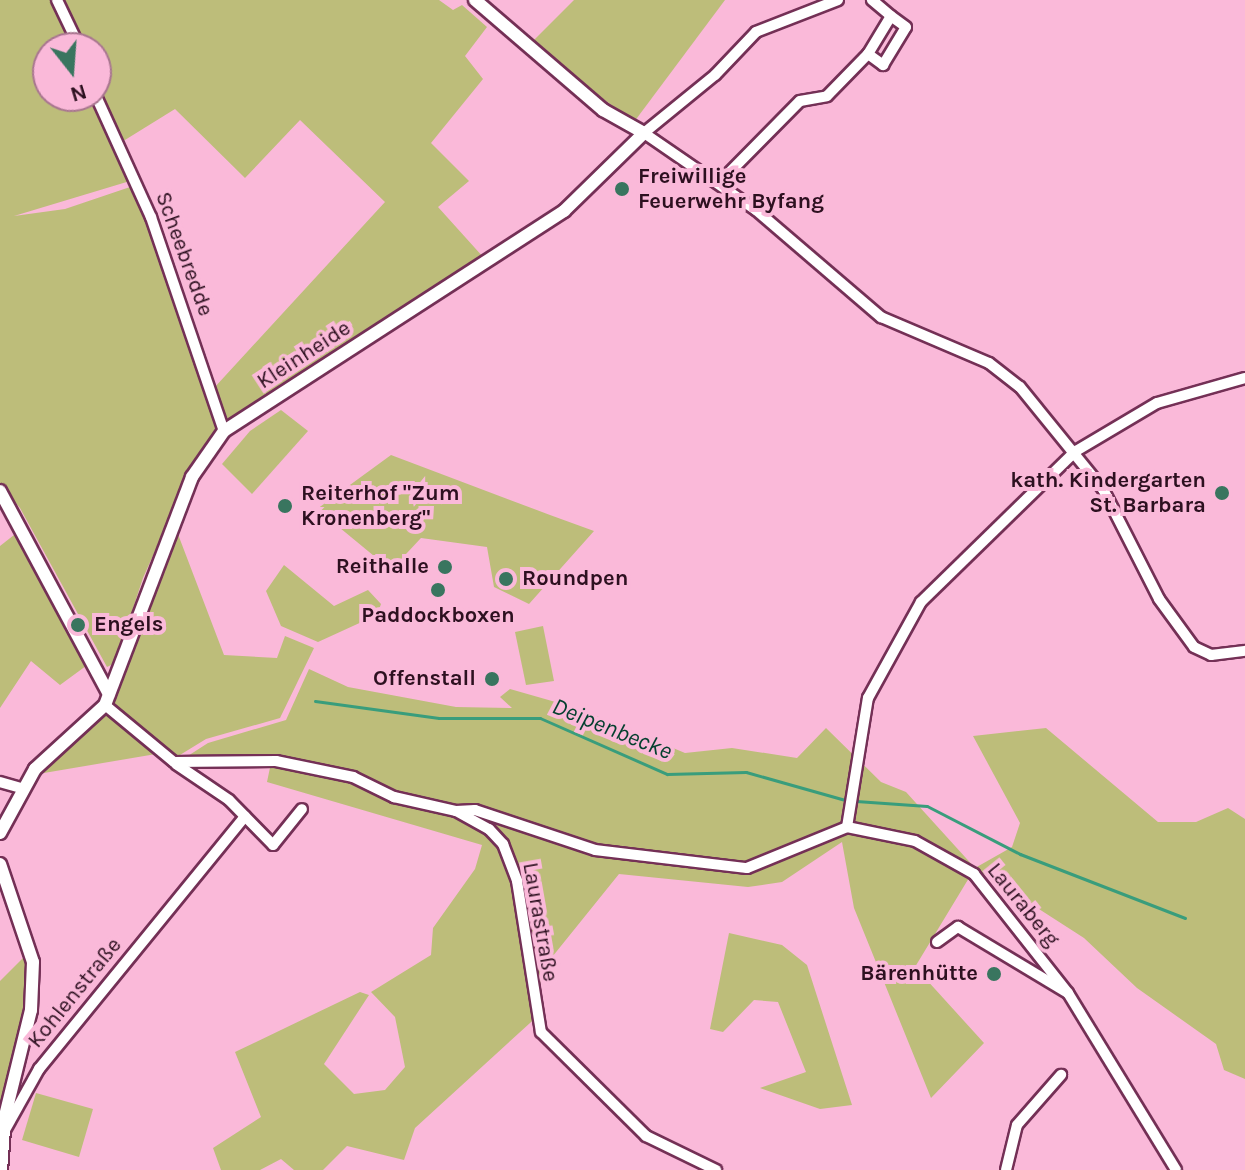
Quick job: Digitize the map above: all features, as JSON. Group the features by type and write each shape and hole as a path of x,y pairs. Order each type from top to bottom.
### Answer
{"street":[{"path":"57,0 72,32"},
{"path":"475,0 603,110 719,183 881,317 989,363 1076,451 1127,532 1159,599 1194,647 1211,655 1245,651"},
{"path":"644,133 715,75 756,32 838,0"},
{"path":"868,54 883,65 906,27 872,0"},
{"path":"719,183 800,101 827,96 868,54 891,16"},
{"name":"Scheebredde","path":"103,112 151,217 224,431"},
{"name":"Kleinheide","path":"107,700 192,477 224,431 564,211 644,133"},
{"path":"456,811 475,810 595,850 747,868 847,827 858,731 903,629 921,602 1076,451 1157,403 1245,378"},
{"path":"0,491 107,700 174,762 245,816 273,845 302,809"},
{"path":"0,833 46,757 107,700"},
{"name":"Laurastraße","path":"174,762 276,761 353,777 394,797 456,811 489,829 512,863 541,1032 646,1136 691,1165 716,1170"},
{"path":"0,782 24,789"},
{"name":"Kohlenstraße","path":"3,1132 39,1069 245,816"},
{"name":"Lauraberg","path":"847,827 915,841 965,866 1068,993 1176,1170"},
{"name":"Kohlenstraße","path":"0,864 33,962 31,1010 3,1132 1,1170"},
{"name":"Lauraberg","path":"937,942 958,927 1068,993"},
{"path":"1006,1170 1017,1125 1061,1075"}],"shaded area":[{"path":"0,0 439,0 453,10 462,5 487,27 465,56 483,79 431,143 469,181 438,207 484,258 226,424 214,388 385,202 300,120 245,178 175,109 112,148 130,181 14,216 65,209 136,185 222,430 188,477 143,578 115,663 107,667 20,508 0,484"},
{"path":"574,0 725,0 634,122 530,44"},
{"path":"281,410 308,431 252,494 222,464 250,431"},
{"path":"391,455 594,531 529,604 494,587 487,547 421,538 391,570 317,509"},
{"path":"176,529 224,655 277,658 285,636 314,648 280,718 206,739 175,758 111,701"},
{"path":"14,535 23,541 90,663 60,685 31,661 0,708 0,546"},
{"path":"284,565 334,606 368,590 381,604 377,615 318,642 281,626 266,591"},
{"path":"543,626 554,681 526,685 515,632"},
{"path":"309,669 348,687 456,707 512,708 500,697 510,689 580,709 685,753 732,748 797,758 826,728 881,782 906,792 975,868 915,967 984,1043 931,1098 854,908 842,842 782,882 748,887 619,874 540,972 541,1013 415,1128 404,1160 347,1146 323,1170 294,1170 281,1159 260,1170 221,1170 213,1148 261,1117 235,1052 360,992 369,995 324,1064 354,1094 385,1090 405,1067 395,1017 371,992 431,955 433,928 475,869 482,845 267,782 272,758 180,761 208,743 286,720"},
{"path":"107,713 156,754 38,774 72,743"},
{"path":"1046,728 1158,822 1196,822 1228,808 1245,819 1245,1079 1224,1070 1216,1044 1137,988 1084,938 975,868 1012,847 1020,823 973,736"},
{"path":"729,933 782,945 807,965 852,1105 820,1109 760,1088 806,1072 778,1002 754,1000 723,1032 710,1029"},
{"path":"26,955 22,1029 0,1109 0,981"},
{"path":"36,1093 93,1109 79,1157 22,1140"}],"waterway":[{"name":"Deipenbecke","path":"315,701 439,718 540,718 667,774 746,772 845,800"},
{"name":"Deipenbecke","path":"856,801 927,806 1020,854 1185,918"}],"place":[{"name":"Freiwillige Feuerwehr Byfang","path":"622,189"},
{"name":"kath. Kindergarten St. Barbara","path":"1222,493"},
{"name":"Reiterhof \"Zum Kronenberg\"","path":"285,506"},
{"name":"Reithalle","path":"445,567"},
{"name":"Roundpen","path":"506,579"},
{"name":"Paddockboxen","path":"438,590"},
{"name":"Engels","path":"78,625"},
{"name":"Offenstall","path":"492,679"},
{"name":"Bärenhütte","path":"994,974"}]}
